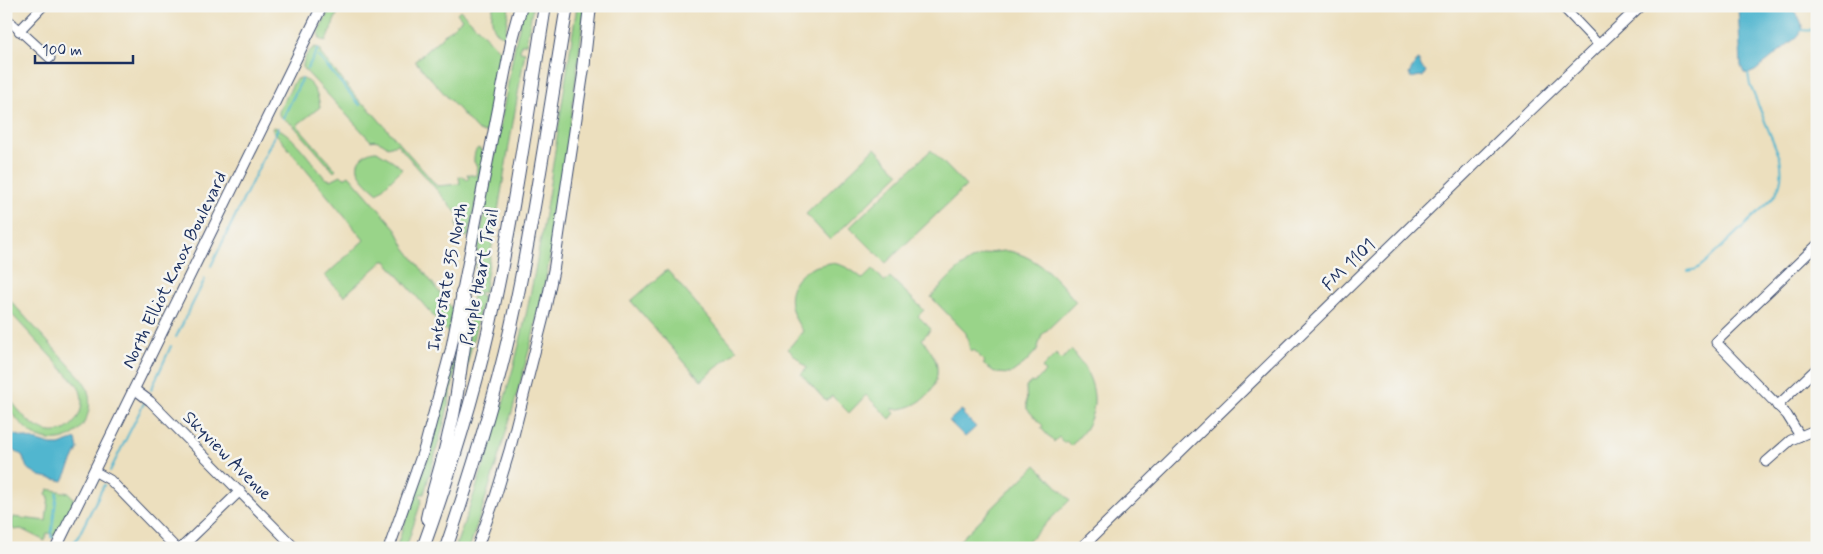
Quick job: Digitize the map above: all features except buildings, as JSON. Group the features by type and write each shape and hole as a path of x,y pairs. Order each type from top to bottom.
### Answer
{"highway":[{"path":"512,39 521,6"},
{"name":"Purple Heart Trail","path":"422,548 453,463 494,306 545,6"},
{"path":"446,548 488,419 515,308 567,6"},
{"path":"583,68 590,6"},
{"path":"422,548 432,493 450,432 460,376 466,325 466,306 462,293"}],"main road":[{"name":"North Elliot Knox Boulevard","path":"56,548 322,6"},
{"name":"Interstate 35 North","path":"389,548 424,449 451,348 512,39 516,6"},
{"path":"478,548 510,449 544,315 554,268 583,68 596,6"},
{"name":"FM 1101","path":"1081,548 1640,6"}],"street":[{"path":"20,31 43,6"},
{"path":"1562,6 1598,45"},
{"path":"6,18 50,58"},
{"path":"1800,436 1795,426 1716,342 1817,245"},
{"path":"1777,406 1817,368"},
{"name":"Skyview Avenue","path":"134,389 150,401 295,548"},
{"path":"1766,462 1791,440 1817,428"},
{"path":"94,471 110,480 176,548"},
{"path":"181,548 240,491"}],"green space":[{"path":"331,6 342,6 326,41 321,40 319,31"},
{"path":"494,6 509,6 505,36 494,29 492,14"},
{"path":"524,6 533,6 526,44 521,44 520,51 525,52 484,293 479,292 479,296 483,297 464,379 478,247 515,45"},
{"path":"577,6 585,6 560,194 540,306 508,427 470,546 469,548 455,548 496,426 514,364 529,301 543,228"},
{"path":"460,10 500,51 488,131 484,133 477,130 415,61 462,19 457,13"},
{"path":"316,47 322,51 320,53 363,105 365,104 437,186 460,184 459,177 462,176 467,180 469,178 467,174 476,176 477,166 474,162 474,154 478,148 481,150 483,161 481,162 483,163 470,230 468,230 470,235 465,237 458,234 457,223 461,218 397,144 388,147 378,141 371,141 303,68 306,55"},
{"path":"300,78 308,82 314,89 320,107 297,125 336,170 334,172 294,126 279,115 279,111 295,80"},
{"path":"273,127 287,134 325,178 331,180 341,175 344,178 349,175 396,229 404,246 453,310 448,333 386,261 383,261 344,296 325,276 364,240 272,129"},
{"path":"875,148 899,174 830,240 806,214"},
{"path":"931,150 966,186 886,263 850,227"},
{"path":"377,151 402,169 378,193 361,176 358,167 362,157 369,152"},
{"path":"1009,251 1030,259 1047,270 1076,302 1042,335 1037,350 1025,363 1010,374 996,373 983,364 985,362 974,350 972,352 970,350 966,333 931,297 965,264 984,255"},
{"path":"830,263 848,268 863,279 873,269 885,282 890,277 924,310 918,316 931,329 922,339 935,360 937,376 930,392 924,398 908,407 891,409 895,413 890,419 866,395 849,413 832,396 826,401 801,374 807,368 788,349 803,331 791,308 790,297 792,287 806,272 816,266"},
{"path":"667,270 737,350 701,381 631,301"},
{"path":"6,296 82,379 88,390 90,401 84,423 68,437 57,440 38,437 28,430 6,407 6,395 32,424 43,430 53,432 62,431 69,427 80,413 82,404 78,386 6,308"},
{"path":"1071,350 1089,377 1094,396 1094,407 1086,428 1071,446 1066,441 1064,443 1059,437 1054,442 1041,428 1043,426 1027,409 1026,386 1032,382 1034,383 1045,372 1042,368 1056,354 1061,360"},
{"path":"456,351 459,352 446,416 424,494 420,494 419,497 422,499 406,548 396,548 429,454"},
{"path":"1036,465 1070,500 1021,548 966,548 959,541"},
{"path":"48,489 69,493 74,499 55,538 53,534 47,533 45,541 21,529 14,530 12,527 13,517 46,521 49,496 46,495"}],"water":[{"path":"1738,6 1789,6 1802,25 1802,29 1797,37 1755,71 1748,74 1744,73 1741,66"},
{"path":"1417,60 1426,71 1423,77 1411,78 1409,74"},
{"path":"961,410 976,427 965,437 949,421"},
{"path":"6,432 51,445 59,445 76,439 78,449 63,481 40,476 27,468 22,455 6,447"}],"waterway":[{"path":"1799,30 1817,31"},
{"path":"307,69 318,49"},
{"path":"319,57 360,105"},
{"path":"1688,271 1697,269 1708,260 1773,198 1780,184 1780,158 1750,85 1748,74"},
{"path":"283,118 302,79"},
{"path":"211,266 278,128"},
{"path":"176,337 205,279"},
{"path":"151,390 171,346"},
{"path":"110,471 144,403"},
{"path":"68,543 74,542 78,537 104,485"},
{"path":"54,538 51,537 57,493"}]}
